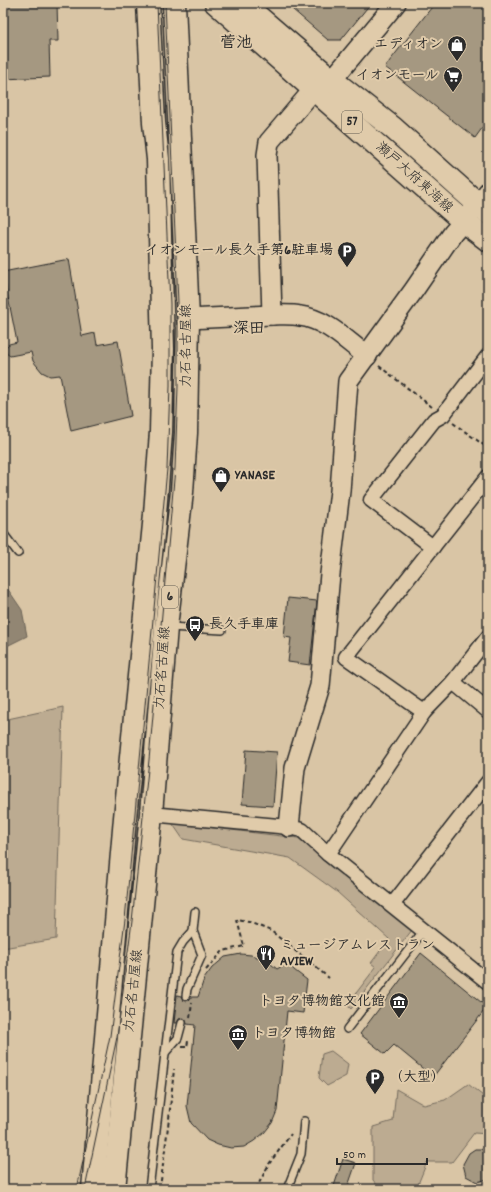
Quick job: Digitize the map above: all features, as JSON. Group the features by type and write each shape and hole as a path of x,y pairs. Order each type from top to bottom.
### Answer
{"main road":[{"name":"力石名古屋線","path":"93,1189 126,810 155,514 161,432 163,350 158,159 154,123 148,3"},
{"name":"力石名古屋線","path":"114,1189 151,814 166,627 182,492 185,441 188,319 174,3"},
{"name":"瀬戸大府東海線","path":"216,3 323,85 393,128 485,203"},
{"name":"瀬戸大府東海線","path":"242,3 323,85 463,221 488,240"}],"street":[{"path":"272,315 267,155 269,142 323,85 396,3"},
{"path":"289,827 295,768 320,686 330,574 340,491 348,381 453,233 463,221 485,203"},
{"path":"188,319 272,315 311,318 324,324 367,356"},
{"path":"433,547 371,500 434,420 443,415 488,356"},
{"path":"424,712 346,657 488,477"},
{"path":"328,854 424,712 453,682 488,637"},
{"path":"453,682 488,711"},
{"path":"393,904 488,782"},
{"path":"151,814 289,827 302,830 328,854 424,930 485,974"}],"lane":[{"path":"3,533 18,553"},
{"path":"166,627 222,630"},
{"path":"189,996 187,989 202,955 193,932 195,912"},
{"path":"347,1029 424,930"},
{"path":"149,1189 177,952 183,942 193,932"},
{"path":"164,1054 178,1038 182,1023"},
{"path":"287,1189 301,1154 304,1121"}],"path":[{"path":"367,356 488,448"},
{"path":"205,972 223,951 244,946 237,920 249,922 271,930 329,978"},
{"path":"189,996 190,1018"},
{"path":"176,1045 187,1048 188,1040"},
{"path":"160,1189 174,1068"},
{"path":"256,1189 269,1164 291,1134"}],"shaded area":[{"path":"3,582 22,610 27,636 3,648"},
{"path":"63,707 56,939 3,948 3,720"},
{"path":"172,823 298,838 412,930 351,1009 347,1005 376,967 371,963 389,939 337,892 290,858 183,839"},
{"path":"331,1051 348,1064 346,1076 327,1086 319,1078 322,1054"},
{"path":"468,1084 483,1096 488,1097 488,1134 474,1133 452,1162 427,1162 416,1189 380,1189 373,1180 373,1127 393,1121 396,1089 424,1105 445,1100"}],"building":[{"path":"3,3 57,3 58,41 49,41 50,77 3,79"},
{"path":"285,3 371,3 341,40 328,40"},
{"name":"イオンモール","path":"435,3 488,3 488,120 475,138 385,67"},
{"path":"69,259 82,336 95,333 97,345 118,341 131,416 71,431 60,375 50,376 42,372 33,361 31,352 10,356 6,353 5,348 9,344 17,342 3,272"},
{"path":"288,598 317,601 310,665 288,662 291,638 284,637"},
{"path":"246,750 277,752 273,806 242,804"},
{"path":"421,953 487,1007 433,1077 394,1045 385,1054 360,1034"},
{"name":"トヨタ博物館","path":"241,954 251,955 266,960 277,969 284,965 290,965 307,980 303,1013 287,1011 277,1111 272,1123 264,1133 254,1141 244,1147 231,1148 218,1145 207,1140 191,1123 187,1106 195,1025 187,1024 186,1020 183,1018 179,1019 177,1023 174,1023 177,995 181,996 183,1000 186,1001 191,997 198,997 204,979 212,968 225,957"},
{"path":"475,1149 481,1149 488,1153 488,1179 477,1182 466,1176 463,1164 469,1153"},
{"path":"343,1159 356,1163 347,1189 333,1189"}],"tram line":[{"path":"77,1189 110,1036 125,920 167,469 170,386 170,304 157,3"},
{"path":"85,1189 117,1037 132,921 149,760 175,468 178,386 178,303 165,3"}],"place":[{"name":"エディオン","path":"457,62"},
{"name":"イオンモール","path":"453,93"},
{"name":"イオンモール長久手第6駐車場","path":"347,268"},
{"name":"YANASE","path":"221,493"},
{"name":"長久手車庫","path":"195,642"},
{"name":"ミュージアムレストラン AVIEW","path":"266,971"},
{"name":"トヨタ博物館文化館","path":"399,1019"},
{"name":"トヨタ博物館","path":"238,1051"},
{"name":"（大型）","path":"375,1095"}],"district":[{"name":"菅池","path":"236,43"},
{"name":"深田","path":"249,329"}]}
